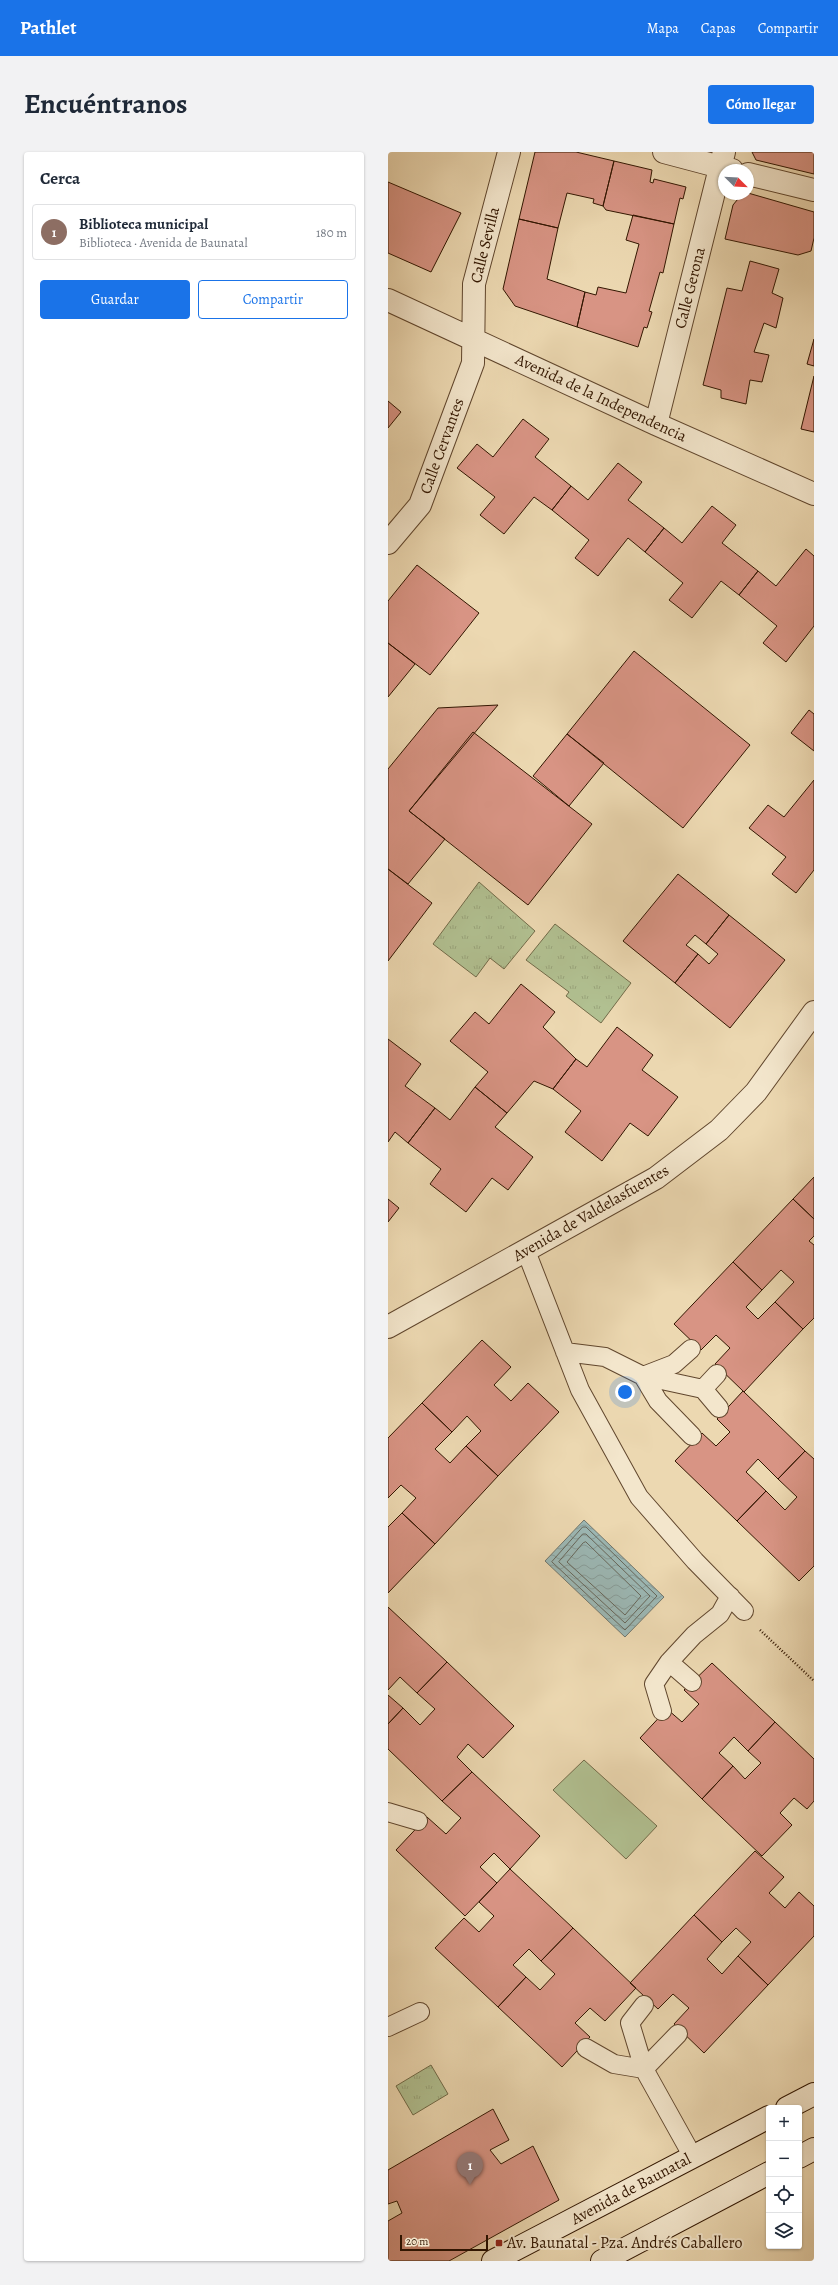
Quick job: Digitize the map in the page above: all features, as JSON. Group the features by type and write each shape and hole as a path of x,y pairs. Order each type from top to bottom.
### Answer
{"street":[{"name":"Calle Sevilla","path":"474,339 474,284 509,152"},
{"path":"664,152 725,163"},
{"name":"Calle Gerona","path":"656,424 725,163"},
{"path":"754,175 814,190"},
{"name":"Avenida de la Independencia","path":"388,300 656,424 814,494"},
{"name":"Calle Cervantes","path":"388,544 420,504 473,364 474,339"},
{"name":"Avenida de Valdelasfuentes","path":"388,1327 656,1178 720,1130 756,1092 814,1012"},
{"path":"793,2105 814,2094"},
{"name":"Avenida de Baunatal","path":"493,2261 766,2119"},
{"path":"802,2155 814,2149"},
{"path":"602,2261 766,2175"}],"lane":[{"path":"526,1251 580,1390 639,1497 695,1561 744,1611"},
{"path":"643,1376 674,1364 691,1349"},
{"path":"565,1352 605,1357 643,1376 703,1389 719,1408"},
{"path":"703,1389 717,1374"},
{"path":"643,1376 658,1401 692,1436"},
{"path":"662,1711 654,1684 669,1662 694,1635 720,1614 730,1596"},
{"path":"669,1662 692,1682"},
{"path":"388,1812 418,1821"},
{"path":"644,2005 624,2019 644,2069 693,2157"},
{"path":"388,2027 420,2012"},
{"path":"644,2069 678,2034"},
{"path":"586,2048 614,2064 644,2069"}],"path":[{"path":"744,1611 771,1642 814,1681"}],"green space":[{"path":"479,882 535,931 504,969 490,958 476,977 433,944"},
{"path":"555,924 631,983 601,1023 566,996 569,992 526,960"},
{"path":"584,1760 657,1826 626,1859 553,1790"},
{"path":"431,2065 448,2094 413,2115 396,2086"}],"water":[{"path":"584,1520 664,1597 625,1637 545,1561"}],"building":[{"path":"535,152 576,152 614,161 603,206 593,203 594,199 567,193 558,228 519,219"},
{"path":"752,152 814,152 814,174 756,160"},
{"path":"614,161 652,170 650,182 653,183 654,179 686,187 683,199 680,198 674,224 606,210 603,206"},
{"path":"388,182 461,213 431,272 388,253"},
{"path":"754,195 814,212 814,238 811,251 798,255 725,239 733,205 737,200 754,200"},
{"path":"633,215 674,224 663,273 660,272 649,311 652,312 647,328 644,327 638,347 577,327 585,292 596,295 598,287 626,293 639,244 626,240"},
{"path":"519,219 558,228 547,279 585,292 577,327 515,306 503,289"},
{"path":"750,261 779,269 772,293 783,298 776,328 764,323 754,352 769,355 762,382 750,380 746,404 721,398 721,390 703,385 727,288 742,291"},
{"path":"814,339 814,366 807,364"},
{"path":"814,376 814,432 801,429"},
{"path":"388,401 401,412 388,428"},
{"path":"523,419 549,439 535,457 571,486 552,510 534,497 504,534 480,515 495,497 457,468 477,444 493,457"},
{"path":"618,463 642,482 628,500 664,528 645,552 628,538 598,576 575,558 589,540 552,510 571,486 588,500"},
{"path":"712,506 736,525 722,543 758,571 739,595 721,581 692,618 669,600 683,583 645,552 664,528 682,543"},
{"path":"806,549 814,556 814,626 786,662 763,643 777,626 739,595 758,571 776,586"},
{"path":"417,565 479,613 430,675 388,643 388,601"},
{"path":"388,643 415,664 388,697"},
{"path":"634,651 750,745 683,828 567,734"},
{"path":"498,705 409,811 445,839 408,884 388,869 388,769 438,708"},
{"path":"809,710 814,714 814,751 791,733"},
{"path":"473,732 592,824 528,905 409,811"},
{"path":"567,734 604,763 569,806 533,776"},
{"path":"814,780 814,870 796,893 772,874 786,857 749,828 768,805 784,817"},
{"path":"388,869 432,903 388,961"},
{"path":"678,874 729,915 706,944 695,935 686,945 698,954 675,983 623,941"},
{"path":"729,915 785,960 730,1028 675,983 698,954 709,964 718,954 706,944"},
{"path":"521,984 555,1012 543,1027 576,1059 553,1089 534,1081 507,1113 475,1087 488,1072 450,1041 475,1012 489,1024"},
{"path":"617,1027 653,1055 642,1070 678,1097 648,1136 630,1123 602,1161 565,1132 581,1111 553,1089 576,1059 587,1067"},
{"path":"388,1039 421,1064 405,1086 435,1108 408,1143 395,1132 388,1142"},
{"path":"475,1087 507,1113 495,1127 533,1157 508,1190 492,1178 466,1212 430,1184 441,1169 408,1143 435,1108 450,1120"},
{"path":"814,1177 814,1219 793,1199"},
{"path":"388,1199 399,1208 388,1222"},
{"path":"793,1199 814,1219 814,1236 809,1241 814,1245 814,1318 803,1329 775,1302 794,1282 781,1270 762,1290 733,1262"},
{"path":"733,1262 762,1290 746,1307 758,1319 775,1302 803,1329 744,1392 715,1364 730,1348 716,1335 701,1350 674,1324"},
{"path":"482,1340 511,1367 494,1385 511,1401 528,1383 559,1412 498,1476 466,1446 481,1431 467,1416 452,1432 422,1403"},
{"path":"743,1391 805,1451 778,1479 758,1459 746,1472 766,1491 737,1521 675,1461 702,1433 716,1446 730,1432 717,1419"},
{"path":"422,1403 452,1432 435,1449 450,1463 466,1446 498,1476 435,1544 402,1513 416,1498 401,1485 388,1498 388,1438"},
{"path":"805,1451 814,1459 814,1566 799,1581 737,1521 766,1491 785,1510 797,1497 778,1479"},
{"path":"402,1513 435,1544 388,1593 388,1527"},
{"path":"388,1607 447,1662 417,1693 400,1677 388,1690"},
{"path":"447,1662 514,1726 483,1758 468,1744 457,1757 472,1772 442,1801 388,1749 388,1724 403,1708 420,1725 435,1709 417,1693"},
{"path":"712,1663 775,1722 748,1751 734,1737 719,1753 733,1766 702,1799 640,1738 667,1709 682,1722 699,1704 684,1690"},
{"path":"388,1695 403,1708 388,1724"},
{"path":"775,1722 814,1759 814,1801 807,1809 794,1798 780,1813 792,1825 762,1856 702,1799 733,1766 745,1779 761,1763 748,1751"},
{"path":"472,1772 540,1836 510,1869 494,1853 480,1867 497,1883 465,1916 396,1850 427,1817 446,1834 461,1818 442,1801"},
{"path":"755,1851 784,1877 769,1893 785,1908 799,1892 814,1906 814,1936 768,1985 738,1956 751,1942 736,1928 722,1942 694,1915"},
{"path":"510,1869 573,1928 541,1961 529,1949 513,1965 526,1977 498,2007 435,1948 464,1918 479,1932 494,1916 479,1902"},
{"path":"694,1915 722,1942 707,1959 722,1974 738,1956 768,1985 704,2053 674,2024 689,2008 673,1994 658,2009 630,1983"},
{"path":"573,1928 636,1988 605,2021 590,2008 575,2023 590,2037 562,2067 498,2007 526,1977 540,1990 555,1974 541,1961"},
{"path":"493,2109 509,2140 490,2150 501,2164 533,2146 559,2200 449,2261 388,2261 388,2221 402,2213 397,2201 388,2204 388,2170"}],"place":[{"name":"Biblioteca municipal","path":"470,2185"},
{"name":"Av. Baunatal - Pza. Andrés Caballero","path":"499,2243"}]}
